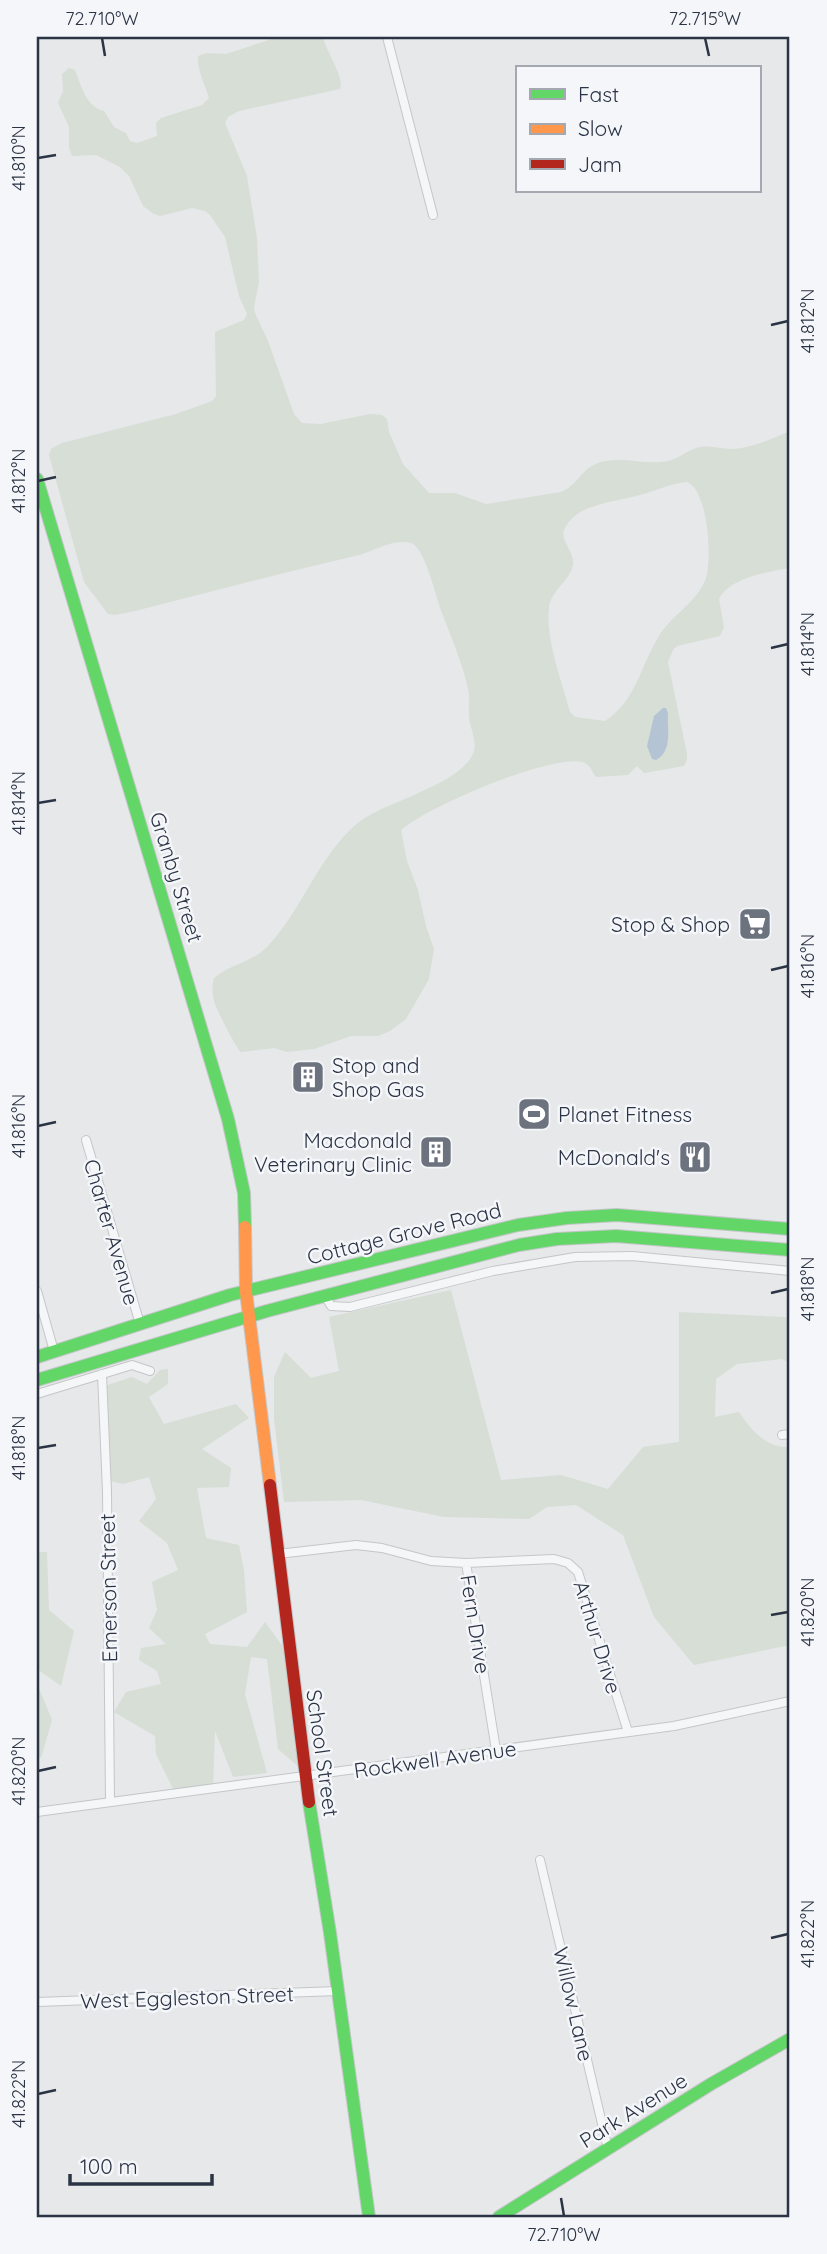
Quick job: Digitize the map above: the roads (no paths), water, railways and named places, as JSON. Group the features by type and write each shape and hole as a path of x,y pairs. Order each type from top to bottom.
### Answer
{"main road":[{"name":"Granby Street","path":"37,479 236,1150 246,1209 246,1292"},
{"name":"Cottage Grove Road","path":"37,1357 246,1292 518,1225 617,1215 790,1229"},
{"path":"616,1236 617,1215"},
{"name":"Cottage Grove Road","path":"37,1380 249,1316 446,1262 519,1245 557,1239 616,1236 790,1250"},
{"name":"School Street","path":"246,1292 305,1776 369,2217"},
{"name":"Park Avenue","path":"499,2217 711,2084 790,2039"}],"street":[{"path":"387,37 433,215"},
{"name":"Charter Avenue","path":"86,1140 139,1324"},
{"path":"721,1264 724,1244"},
{"name":"Cottage Grove Road","path":"325,1296 331,1306 350,1307 531,1263 589,1256 632,1256 790,1270"},
{"name":"Cottage Grove Road","path":"446,1262 452,1281"},
{"path":"37,1291 54,1351"},
{"path":"37,1329 47,1326"},
{"path":"37,1394 132,1365 150,1371"},
{"name":"Emerson Street","path":"102,1374 107,1492 110,1801"},
{"name":"Fern Drive","path":"278,1554 356,1545 382,1548 431,1561 466,1563 496,1750"},
{"name":"Arthur Drive","path":"466,1563 554,1559 568,1563 578,1572 628,1732"},
{"name":"Rockwell Avenue","path":"37,1812 674,1726 790,1700"},
{"name":"Willow Lane","path":"540,1860 608,2149"},
{"name":"West Eggleston Street","path":"37,2003 338,1991"}],"water":[{"path":"666,708 668,713 668,739 665,751 656,760 652,759 647,746 654,716"}],"place":[{"name":"Stop & Shop","path":"755,924"},
{"name":"Stop and Shop Gas","path":"308,1077"},
{"name":"Planet Fitness","path":"534,1114"},
{"name":"Macdonald Veterinary Clinic","path":"436,1152"},
{"name":"McDonald's","path":"695,1157"}]}
